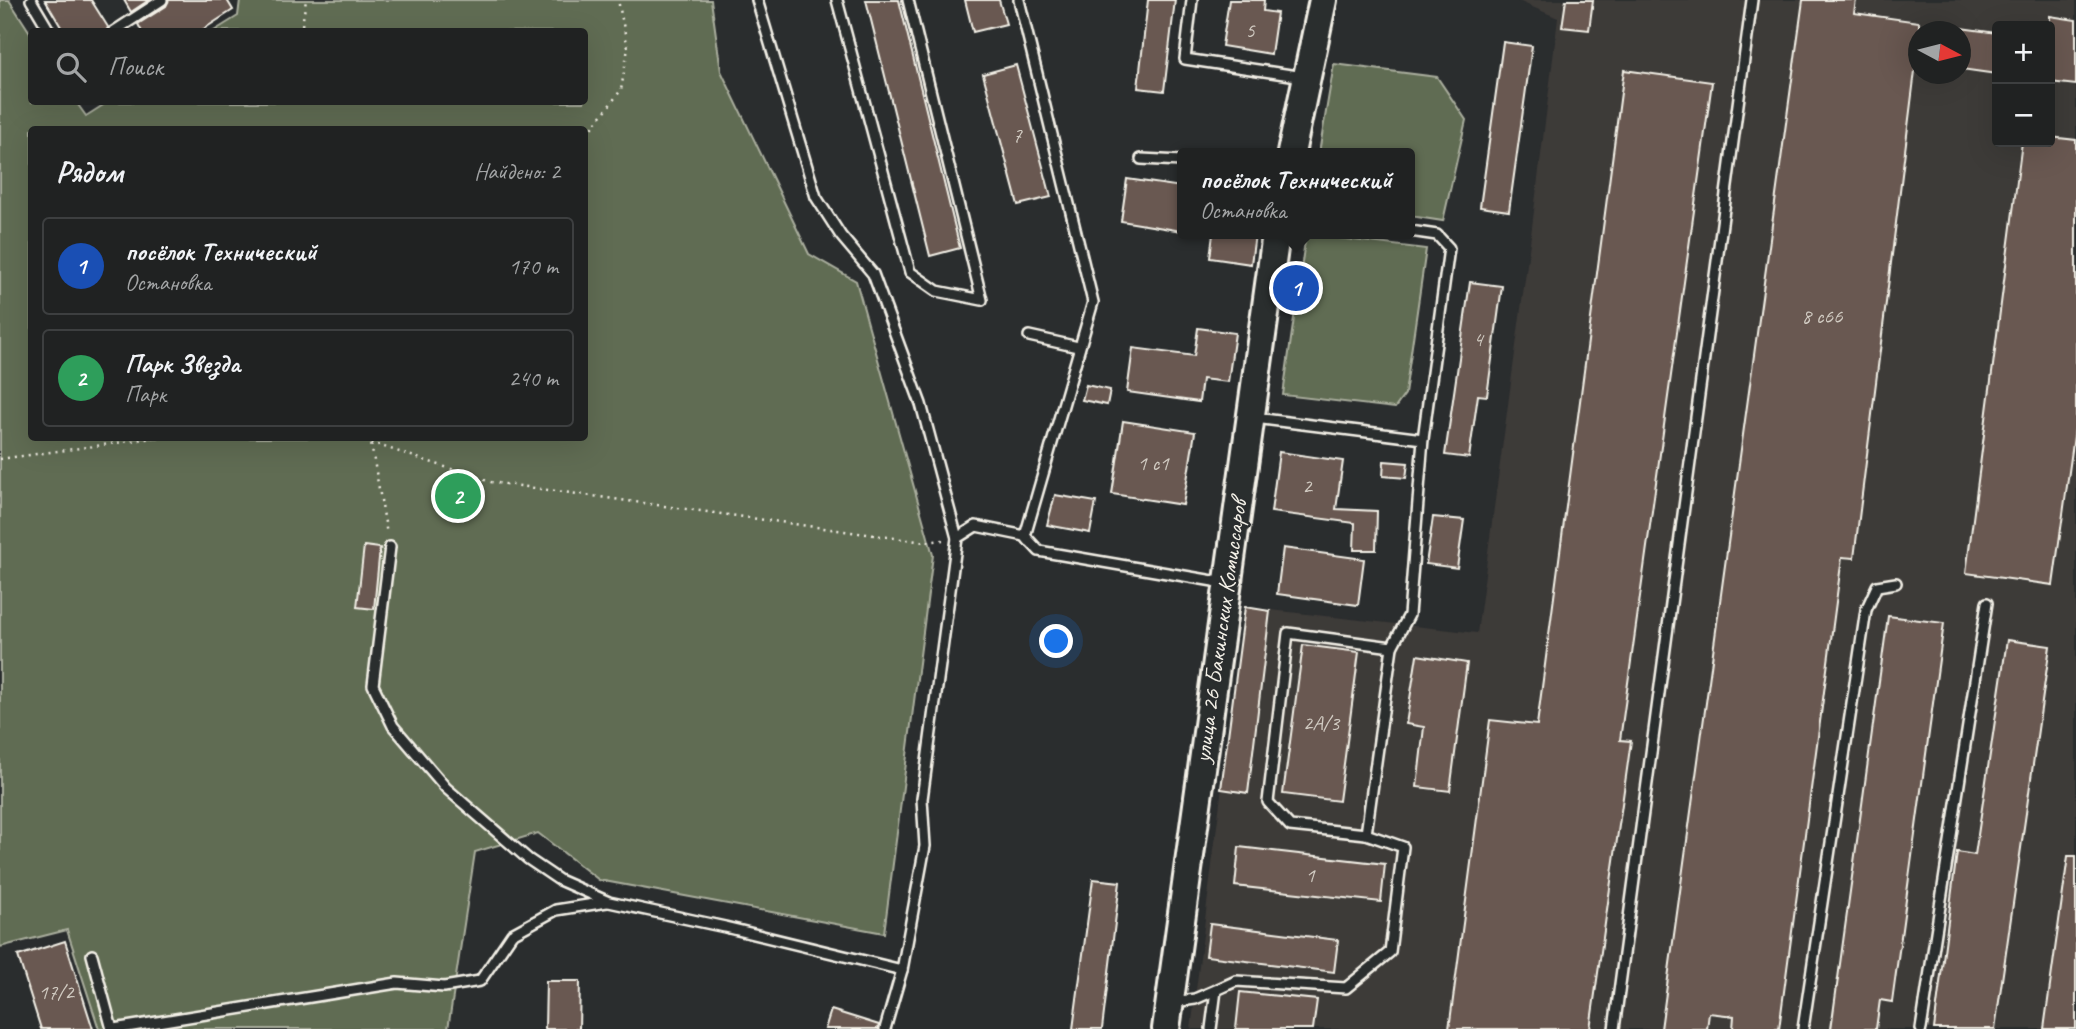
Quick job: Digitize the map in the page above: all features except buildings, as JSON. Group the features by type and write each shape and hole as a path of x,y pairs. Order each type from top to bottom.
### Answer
{"main road":[{"path":"1292,148 1323,0"},
{"name":"улица 26 Бакинских Комиссаров","path":"1166,1029 1275,239"}],"lane":[{"path":"31,0 48,28"},
{"path":"119,28 162,0"},
{"path":"757,0 816,197 841,236 873,274 921,404 957,538 922,799 925,846 902,970 885,1029"},
{"path":"837,0 910,272 937,291 982,300 908,0"},
{"path":"1018,0 1093,302 1024,536"},
{"path":"1192,0 1185,59 1306,78"},
{"path":"1614,1029 1752,0"},
{"path":"1141,159 1177,161"},
{"path":"1366,834 1392,648 1409,615 1423,439 1449,248 1437,234 1415,232"},
{"path":"1029,337 1078,347"},
{"path":"1250,417 1423,439"},
{"path":"957,538 976,526 1024,536 1039,551 1226,583"},
{"path":"390,547 373,685 393,726 446,788 528,859 559,880 609,902 902,970"},
{"path":"1803,1029 1866,610 1877,586 1896,583"},
{"path":"1922,1029 1987,603"},
{"path":"1170,1003 1195,999 1236,981 1346,988 1390,952 1403,847 1366,834 1290,826 1268,802 1288,634 1392,648"},
{"path":"92,955 113,1029 397,983 444,987 480,981 512,934 556,910 609,902"},
{"path":"1211,1029 1216,990"}],"path":[{"path":"302,28 306,0"},
{"path":"588,134 621,90 628,48 618,0"},
{"path":"0,459 131,441"},
{"path":"368,441 390,547"},
{"path":"374,441 491,482 924,542 957,538"}],"shaded area":[{"path":"1516,0 2076,0 2076,1029 1191,1029 1245,607 1477,633 1558,18"}],"green space":[{"path":"0,0 9,0 28,29 28,105 78,105 86,116 103,105 588,105 588,28 219,28 238,16 240,0 711,0 721,71 809,254 856,281 933,555 884,933 599,880 538,833 475,852 448,1029 99,1029 67,930 0,947"},
{"path":"1334,64 1437,77 1466,120 1443,221 1415,217 1415,148 1320,148"},
{"path":"1305,239 1346,239 1426,249 1405,394 1395,408 1283,395"}],"place":[{"name":"посёлок Технический","path":"1296,288"},
{"name":"Парк Звезда","path":"458,496"}]}
